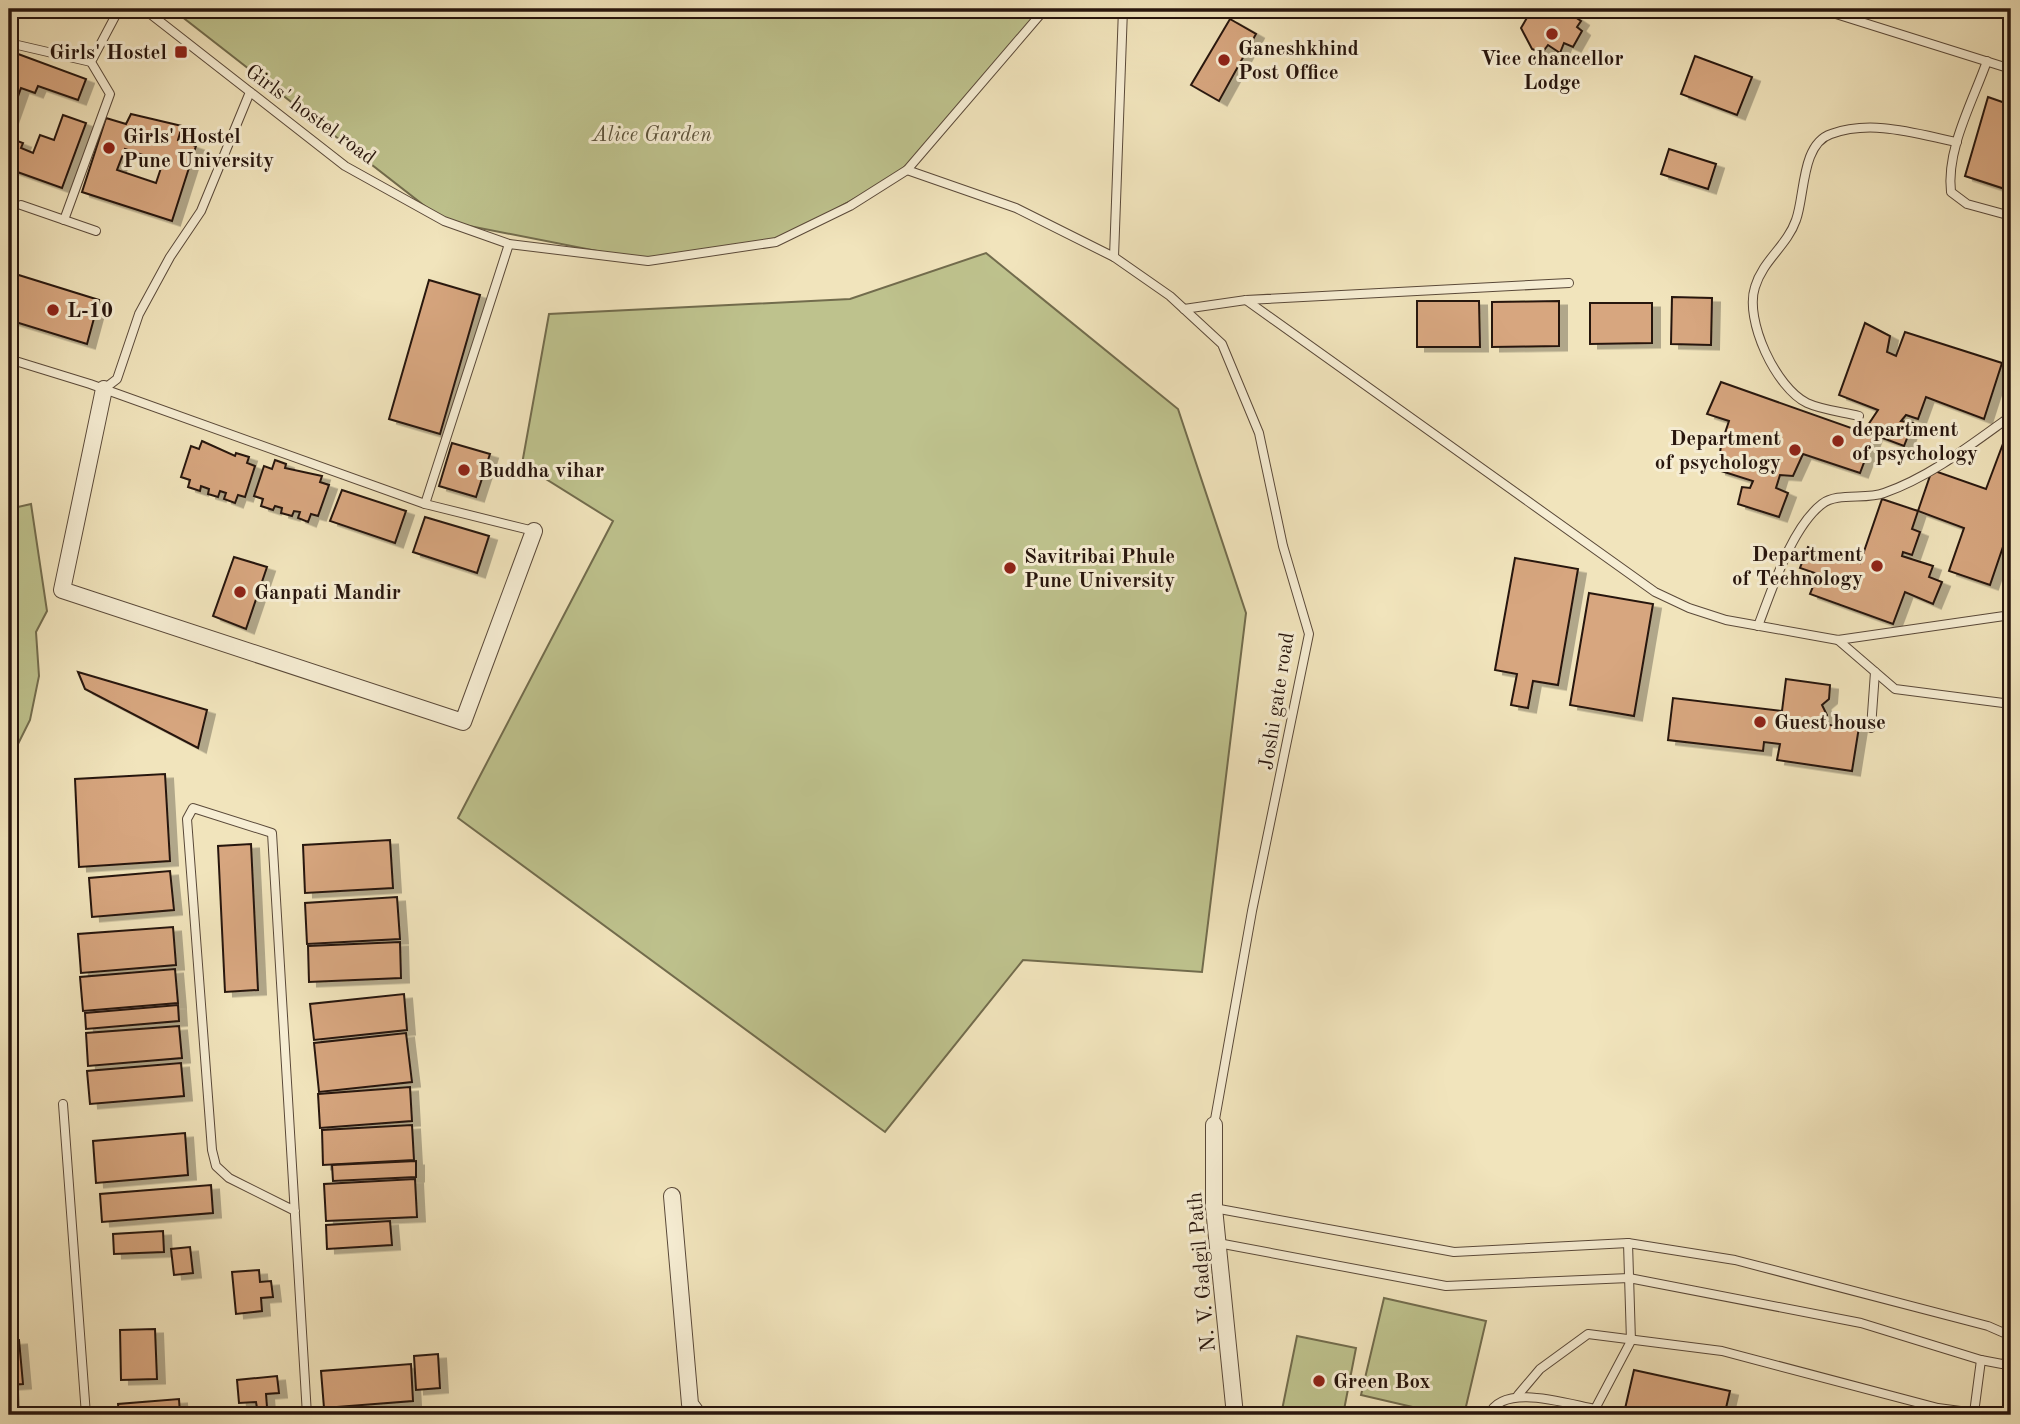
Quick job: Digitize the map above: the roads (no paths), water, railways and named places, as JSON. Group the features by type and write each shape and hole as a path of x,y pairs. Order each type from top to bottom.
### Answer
{"street":[{"path":"104,390 62,590 463,722 534,531"},
{"name":"N. V. Gadgil Path","path":"1214,1125 1214,1208 1235,1415"},
{"path":"672,1196 690,1404 698,1415"}],"lane":[{"path":"92,62 119,9"},
{"name":"Girls' hostel road","path":"144,9 345,166 444,221 509,244 648,261 776,242 850,206 907,170 1045,9"},
{"path":"1114,257 1119,70 1124,9"},
{"path":"1820,9 2011,69"},
{"path":"9,43 92,62 110,94 64,220"},
{"path":"1987,61 1958,142 1949,176 1951,192 1968,204 2011,216"},
{"path":"104,390 117,379 139,314 170,257 201,211 250,92"},
{"path":"1859,416 1806,403 1783,381 1754,326 1754,289 1767,262 1787,242 1798,217 1801,190 1814,149 1828,134 1863,128 1886,128 1958,142"},
{"name":"Joshi gate road","path":"907,170 1016,208 1114,257 1184,309 1222,344 1259,433 1283,546 1309,634 1252,911 1214,1125"},
{"path":"21,205 96,231"},
{"path":"425,504 509,244"},
{"path":"1184,309 1246,300 1569,283"},
{"path":"1246,300 1655,592 1689,608 1726,620 1838,640 2011,615"},
{"path":"9,359 425,504 534,531"},
{"path":"1758,626 1779,572 1805,521 1824,502 1882,494 1922,475 2011,416"},
{"path":"1838,640 1895,688 2011,704"},
{"path":"1871,728 1875,672"},
{"path":"295,1211 229,1178 216,1166 212,1150 187,820 194,808 272,833 295,1211 307,1415"},
{"path":"63,1104 86,1415"},
{"path":"1214,1208 1454,1252 1628,1242 1735,1260 1988,1325 2011,1336"},
{"path":"1518,1395 1595,1409 1631,1341 1628,1242"},
{"path":"1218,1243 1446,1286 1629,1278 1861,1323 1981,1360 2002,1364 2011,1361"},
{"path":"1489,1415 1491,1410 1518,1395 1540,1369 1588,1334 1722,1351 1938,1408 1990,1415"},
{"path":"1975,1413 1981,1360"}],"place":[{"name":"Vice chancellor Lodge","path":"1552,34"},
{"name":"Girls' Hostel","path":"181,52"},
{"name":"Ganeshkhind Post Office","path":"1224,60"},
{"name":"Girls' Hostel Pune University","path":"109,148"},
{"name":"L-10","path":"53,310"},
{"name":"department of psychology","path":"1838,441"},
{"name":"Department of psychology","path":"1795,450"},
{"name":"Buddha vihar","path":"464,470"},
{"name":"Department of Technology","path":"1877,566"},
{"name":"Savitribai Phule Pune University","path":"1010,568"},
{"name":"Ganpati Mandir","path":"240,592"},
{"name":"Guest house","path":"1760,722"},
{"name":"Green Box","path":"1319,1381"}],"park label":[{"name":"Alice Garden","path":"652,134"}]}
